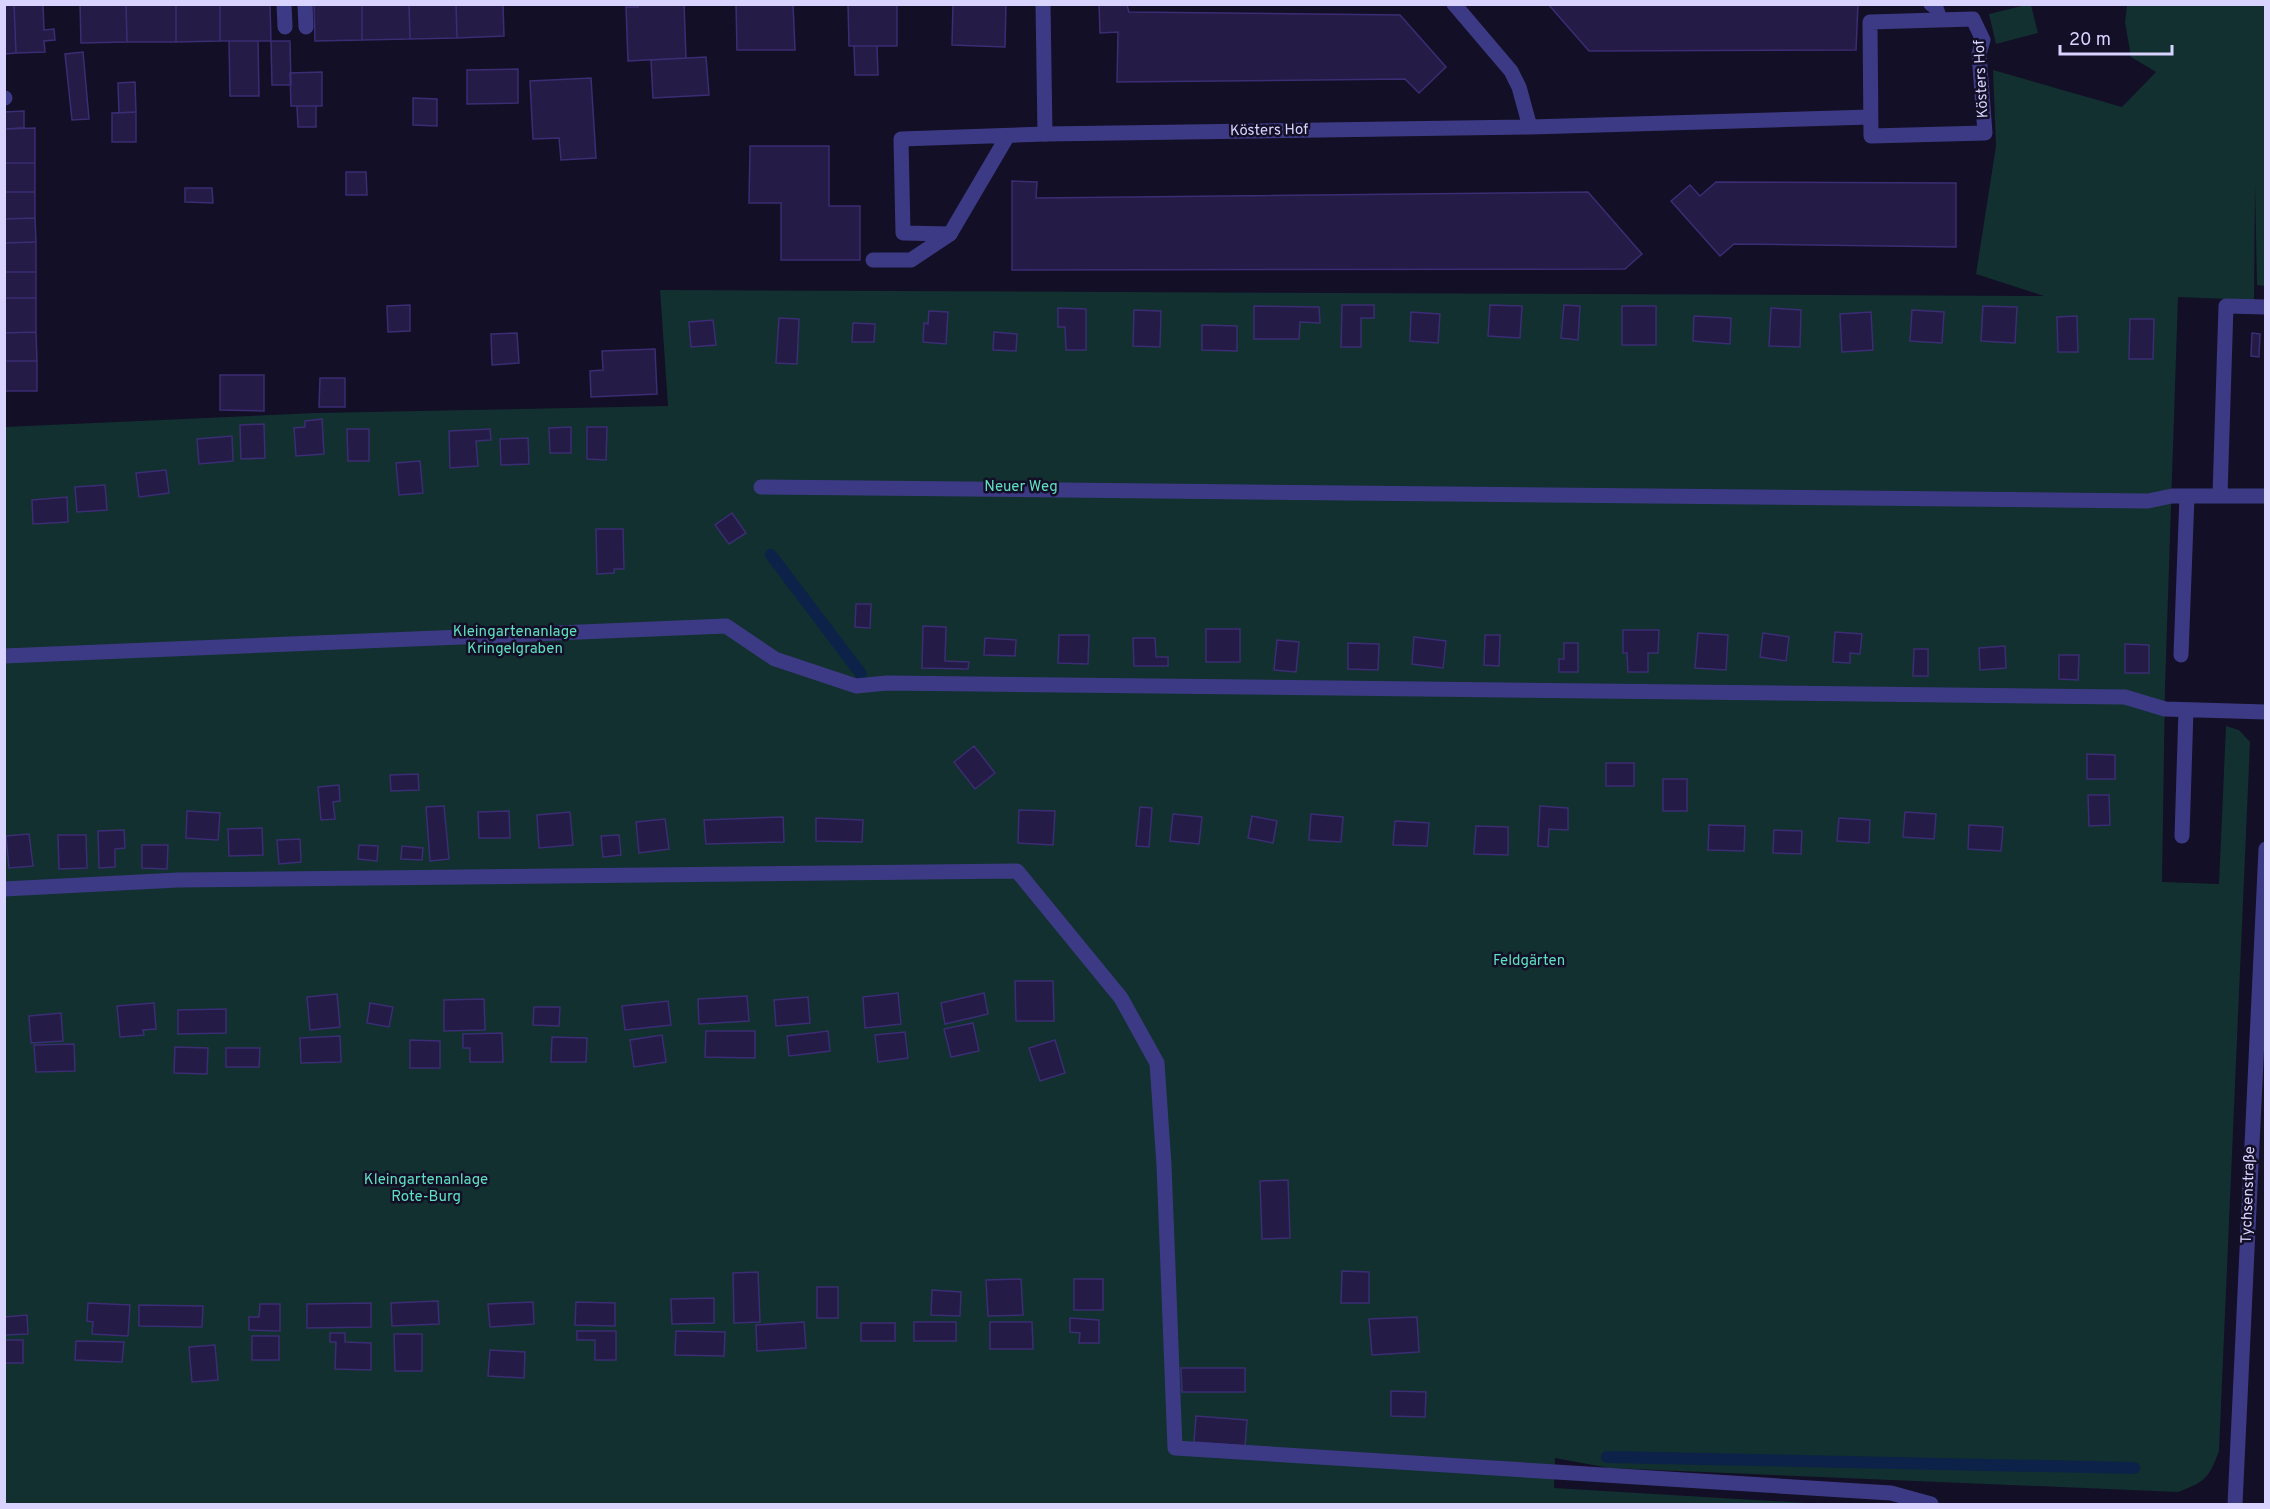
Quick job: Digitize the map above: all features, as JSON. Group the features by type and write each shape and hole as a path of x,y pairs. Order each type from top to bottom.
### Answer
{"street":[{"path":"284,4 285,27"},
{"path":"305,4 306,27"},
{"path":"1043,4 1046,134"},
{"path":"1454,4 1511,70 1520,87 1530,127"},
{"path":"1931,4 1936,8 1940,19"},
{"name":"Kösters Hof","path":"1973,18 1983,40 1979,54 1985,133 1871,136 1870,117 1870,22 1973,18"},
{"name":"Kösters Hof","path":"950,234 903,233 901,139 1046,134 1530,127 1870,117"},
{"path":"873,260 911,260 950,234 1007,137"},
{"path":"2220,495 2226,306 2265,307"},
{"path":"761,487 2148,501 2172,496 2265,496"},
{"path":"2181,655 2187,496"},
{"path":"4,656 726,626 775,659 856,686 887,683 2125,697 2165,709 2265,712"},
{"path":"2182,836 2186,710"},
{"name":"Tychsenstraße","path":"2235,1504 2265,849"},
{"path":"4,889 178,880 1017,871 1120,998 1157,1063 1164,1165 1175,1448 1891,1493 1931,1504"}],"green space":[{"path":"2031,5 2038,33 1996,44 1989,14"},
{"path":"2127,5 2265,5 2265,286 2257,285 2255,184 2254,300 2178,297 2165,687 2162,882 2219,884 2226,726 2239,730 2250,742 2219,1451 2209,1473 2200,1482 2178,1492 1609,1468 1555,1458 1554,1488 1822,1504 5,1504 5,427 316,413 668,406 660,290 2044,296 1976,274 1996,146 1993,70 2122,107 2156,72 2131,57 2125,22"}],"building":[{"path":"4,4 14,4 16,53 4,54"},
{"path":"14,4 43,4 44,30 54,29 55,40 44,41 45,52 16,53"},
{"path":"80,4 126,4 127,42 81,43"},
{"path":"126,4 176,4 176,42 127,42"},
{"path":"176,4 220,4 220,41 176,42"},
{"path":"220,4 270,4 271,41 220,41"},
{"path":"314,4 362,4 362,40 315,41"},
{"path":"362,4 409,4 410,39 362,40"},
{"path":"409,4 456,4 457,38 410,39"},
{"path":"456,4 503,4 504,36 457,38"},
{"path":"637,4 684,4 686,58 628,61 626,7 638,7"},
{"path":"736,4 793,4 795,50 737,50"},
{"path":"848,4 897,4 897,46 849,46"},
{"path":"953,4 1006,4 1005,47 952,45"},
{"path":"1099,4 1127,5 1129,12 1400,15 1446,67 1419,93 1405,79 1117,82 1118,32 1100,33"},
{"path":"1548,4 1858,4 1856,50 1589,51"},
{"path":"229,41 258,41 259,96 230,96"},
{"path":"271,41 290,41 291,85 272,85"},
{"path":"854,46 877,46 878,75 855,75"},
{"path":"83,52 89,119 72,120 65,54"},
{"path":"706,57 709,95 653,98 651,60"},
{"path":"518,69 518,103 467,104 467,70"},
{"path":"322,72 322,106 291,106 290,73"},
{"path":"591,78 596,158 561,160 559,138 533,139 530,81"},
{"path":"135,82 136,112 119,113 118,83"},
{"path":"413,98 437,99 437,126 413,125"},
{"path":"297,106 316,106 316,127 298,127"},
{"path":"24,111 24,128 4,129 4,112"},
{"path":"136,112 136,142 112,142 112,113"},
{"path":"35,128 35,163 4,163 4,129"},
{"path":"750,146 829,146 829,206 860,206 860,260 781,260 781,203 749,203"},
{"path":"4,163 35,163 35,192 4,192"},
{"path":"346,172 366,172 367,195 346,195"},
{"path":"1012,181 1037,182 1036,198 1588,192 1642,254 1625,269 1012,270"},
{"path":"1716,182 1956,183 1956,247 1734,244 1720,256 1671,201 1690,185 1700,196"},
{"path":"185,188 212,188 213,203 185,202"},
{"path":"4,192 35,192 35,218 4,219"},
{"path":"35,218 36,242 4,243 4,219"},
{"path":"36,242 36,272 4,272 4,243"},
{"path":"4,272 36,272 36,298 4,298"},
{"path":"4,298 36,298 36,332 4,333"},
{"path":"410,305 410,331 388,332 387,306"},
{"path":"1342,305 1374,305 1374,318 1361,318 1361,347 1341,347"},
{"path":"1490,305 1522,306 1520,338 1488,336"},
{"path":"1564,305 1580,306 1578,340 1561,338"},
{"path":"1254,306 1319,307 1320,323 1300,322 1299,339 1254,339"},
{"path":"1622,306 1656,306 1656,345 1622,345"},
{"path":"1983,306 2017,307 2015,343 1981,341"},
{"path":"1058,308 1086,309 1086,350 1066,350 1065,327 1058,327"},
{"path":"1771,308 1801,310 1800,347 1769,346"},
{"path":"1134,310 1161,311 1160,347 1133,346"},
{"path":"1912,310 1944,312 1942,343 1910,341"},
{"path":"929,311 948,312 946,344 923,342 924,323 928,324"},
{"path":"1411,312 1440,314 1438,343 1410,341"},
{"path":"1871,312 1873,350 1842,352 1840,314"},
{"path":"1694,316 1731,318 1730,344 1693,341"},
{"path":"2077,316 2078,352 2058,352 2057,317"},
{"path":"779,318 799,319 797,364 776,363"},
{"path":"2130,319 2154,319 2153,359 2129,359"},
{"path":"713,320 716,345 691,347 689,322"},
{"path":"853,323 875,324 874,342 852,342"},
{"path":"1202,325 1237,326 1237,351 1202,350"},
{"path":"36,332 37,361 4,361 4,333"},
{"path":"994,332 1017,334 1016,351 993,350"},
{"path":"517,333 519,363 492,365 491,334"},
{"path":"2252,333 2260,334 2259,357 2251,356"},
{"path":"655,349 657,394 591,397 590,371 603,370 602,351"},
{"path":"4,361 37,361 37,391 4,391"},
{"path":"220,375 264,375 264,411 220,410"},
{"path":"320,378 345,378 345,407 319,407"},
{"path":"322,419 324,454 296,456 294,428 305,427 305,421"},
{"path":"264,424 265,458 241,459 240,425"},
{"path":"571,427 571,453 550,453 549,428"},
{"path":"587,427 607,427 606,460 587,459"},
{"path":"347,429 369,429 369,461 348,461"},
{"path":"490,429 491,440 476,441 478,466 450,468 449,431"},
{"path":"232,436 233,461 199,464 197,439"},
{"path":"528,438 529,464 501,465 500,439"},
{"path":"420,461 423,493 399,495 396,463"},
{"path":"166,470 169,493 139,497 136,473"},
{"path":"105,485 107,510 77,512 75,487"},
{"path":"67,497 68,522 33,524 32,500"},
{"path":"732,513 746,533 729,544 715,525"},
{"path":"596,529 623,529 624,569 614,569 614,573 597,574"},
{"path":"856,604 871,604 870,628 855,627"},
{"path":"923,626 946,627 945,661 969,662 968,669 922,668"},
{"path":"1206,629 1240,629 1240,662 1206,662"},
{"path":"1623,630 1659,630 1658,653 1648,653 1648,672 1628,672 1627,653 1623,653"},
{"path":"1835,632 1862,634 1860,654 1850,653 1850,663 1833,662"},
{"path":"1698,633 1728,635 1726,670 1695,668"},
{"path":"1763,633 1789,637 1786,661 1760,657"},
{"path":"1059,635 1089,635 1088,664 1058,663"},
{"path":"1485,635 1500,635 1499,666 1484,665"},
{"path":"1414,637 1446,641 1443,668 1412,664"},
{"path":"985,638 1016,640 1015,656 984,655"},
{"path":"1133,638 1155,638 1156,657 1168,657 1168,666 1134,666"},
{"path":"1277,640 1299,642 1296,672 1274,670"},
{"path":"1348,643 1379,644 1378,670 1348,669"},
{"path":"1564,643 1578,643 1578,672 1559,672 1559,659 1564,659"},
{"path":"2125,644 2149,645 2149,673 2125,673"},
{"path":"2005,646 2006,668 1980,670 1979,648"},
{"path":"1914,649 1928,649 1928,676 1913,676"},
{"path":"2059,655 2079,655 2078,680 2059,679"},
{"path":"974,746 995,773 975,789 954,762"},
{"path":"2087,754 2115,755 2115,779 2087,779"},
{"path":"1606,763 1634,763 1634,786 1606,786"},
{"path":"418,774 419,790 391,791 390,775"},
{"path":"1663,779 1687,779 1687,811 1663,811"},
{"path":"339,785 340,801 333,802 335,819 321,820 318,787"},
{"path":"2088,795 2109,795 2110,825 2089,826"},
{"path":"444,806 449,859 430,861 426,807"},
{"path":"1540,806 1568,808 1568,830 1549,829 1548,847 1538,846"},
{"path":"1140,807 1152,808 1149,847 1136,846"},
{"path":"1019,810 1055,811 1053,845 1018,843"},
{"path":"187,811 220,813 218,840 186,838"},
{"path":"509,811 510,838 479,838 478,812"},
{"path":"570,812 573,845 539,848 537,815"},
{"path":"1905,812 1936,814 1934,839 1903,837"},
{"path":"1173,814 1202,817 1199,844 1170,841"},
{"path":"1311,814 1343,817 1341,842 1309,840"},
{"path":"1252,816 1277,821 1273,843 1248,838"},
{"path":"783,817 784,842 706,844 704,820"},
{"path":"816,818 863,820 862,842 816,841"},
{"path":"1839,818 1870,820 1869,843 1837,841"},
{"path":"665,819 669,849 639,853 636,822"},
{"path":"1395,821 1429,823 1427,846 1393,845"},
{"path":"1709,825 1745,826 1744,851 1708,850"},
{"path":"1969,825 2003,827 2001,851 1968,849"},
{"path":"1476,826 1508,827 1508,855 1474,854"},
{"path":"262,828 263,855 229,856 228,829"},
{"path":"124,830 125,848 115,849 115,867 99,868 98,831"},
{"path":"1774,830 1802,831 1801,854 1773,853"},
{"path":"29,834 33,866 9,868 6,836"},
{"path":"58,835 86,835 87,868 59,869"},
{"path":"619,835 621,855 603,857 601,836"},
{"path":"300,839 301,862 279,864 277,840"},
{"path":"142,845 168,845 167,869 142,868"},
{"path":"359,845 378,846 377,861 358,859"},
{"path":"402,846 423,848 422,860 401,859"},
{"path":"1015,981 1053,981 1054,1021 1016,1021"},
{"path":"898,993 901,1024 865,1028 863,997"},
{"path":"984,993 988,1014 945,1024 941,1003"},
{"path":"337,994 340,1027 310,1030 307,997"},
{"path":"747,996 749,1021 699,1024 698,999"},
{"path":"808,997 810,1023 776,1026 774,1000"},
{"path":"484,999 485,1030 444,1031 444,1000"},
{"path":"668,1001 671,1025 625,1030 622,1006"},
{"path":"154,1003 156,1029 143,1030 144,1035 120,1037 117,1006"},
{"path":"370,1003 393,1007 389,1027 367,1023"},
{"path":"534,1007 560,1007 559,1026 533,1025"},
{"path":"226,1009 226,1033 178,1034 178,1010"},
{"path":"61,1013 63,1041 31,1043 29,1016"},
{"path":"973,1023 979,1051 951,1057 944,1029"},
{"path":"706,1031 755,1031 755,1058 705,1057"},
{"path":"828,1031 830,1051 789,1056 787,1036"},
{"path":"905,1032 908,1058 878,1062 875,1035"},
{"path":"502,1033 503,1062 470,1062 470,1048 463,1048 463,1034"},
{"path":"662,1035 666,1062 634,1067 630,1040"},
{"path":"340,1036 341,1062 301,1063 300,1038"},
{"path":"552,1037 587,1038 586,1062 551,1062"},
{"path":"410,1040 440,1041 440,1068 410,1068"},
{"path":"1055,1040 1065,1073 1040,1081 1029,1048"},
{"path":"74,1044 75,1071 36,1072 34,1045"},
{"path":"175,1047 208,1048 207,1074 174,1073"},
{"path":"226,1048 260,1048 259,1067 226,1067"},
{"path":"1288,1180 1290,1238 1262,1239 1260,1181"},
{"path":"1342,1271 1369,1272 1369,1303 1341,1303"},
{"path":"758,1272 760,1322 734,1323 733,1273"},
{"path":"1021,1279 1023,1315 988,1316 986,1280"},
{"path":"1074,1279 1103,1279 1103,1310 1074,1310"},
{"path":"817,1287 838,1287 838,1318 817,1318"},
{"path":"932,1290 961,1292 960,1316 931,1315"},
{"path":"714,1298 714,1323 672,1324 671,1299"},
{"path":"438,1301 439,1324 392,1326 391,1303"},
{"path":"533,1302 534,1324 490,1327 488,1304"},
{"path":"576,1302 615,1303 615,1326 575,1325"},
{"path":"88,1303 130,1305 128,1336 92,1334 93,1322 87,1321"},
{"path":"371,1303 371,1327 307,1328 307,1304"},
{"path":"260,1304 280,1304 280,1331 249,1330 249,1317 259,1317"},
{"path":"139,1305 203,1306 202,1327 139,1326"},
{"path":"27,1315 28,1334 4,1335 4,1317"},
{"path":"1417,1317 1419,1352 1372,1355 1369,1319"},
{"path":"1070,1318 1099,1320 1099,1343 1079,1343 1080,1333 1070,1332"},
{"path":"804,1322 806,1348 757,1351 756,1325"},
{"path":"914,1322 956,1322 956,1341 914,1341"},
{"path":"990,1322 1032,1322 1033,1349 990,1349"},
{"path":"861,1323 895,1323 895,1341 861,1341"},
{"path":"577,1331 616,1331 616,1360 595,1360 595,1340 577,1340"},
{"path":"676,1331 725,1332 724,1356 675,1355"},
{"path":"330,1333 345,1333 345,1342 371,1343 371,1370 335,1369 336,1342 330,1342"},
{"path":"394,1334 422,1334 422,1371 395,1371"},
{"path":"252,1336 279,1336 279,1360 252,1360"},
{"path":"4,1340 23,1340 23,1363 4,1363"},
{"path":"76,1341 124,1342 122,1362 75,1360"},
{"path":"215,1345 218,1380 192,1382 189,1347"},
{"path":"490,1350 525,1352 524,1378 488,1376"},
{"path":"1181,1368 1245,1368 1245,1392 1182,1392"},
{"path":"1391,1391 1426,1392 1425,1417 1391,1416"},
{"path":"1196,1416 1247,1420 1245,1446 1194,1442"}],"waterway":[{"path":"771,555 861,674"},
{"path":"1607,1457 2134,1468"}],"park label":[{"name":"Neuer Weg","path":"1021,487"},
{"name":"Kleingartenanlage Kringelgraben","path":"515,640"},
{"name":"Feldgärten","path":"1529,961"},
{"name":"Kleingartenanlage Rote-Burg","path":"426,1188"}]}
